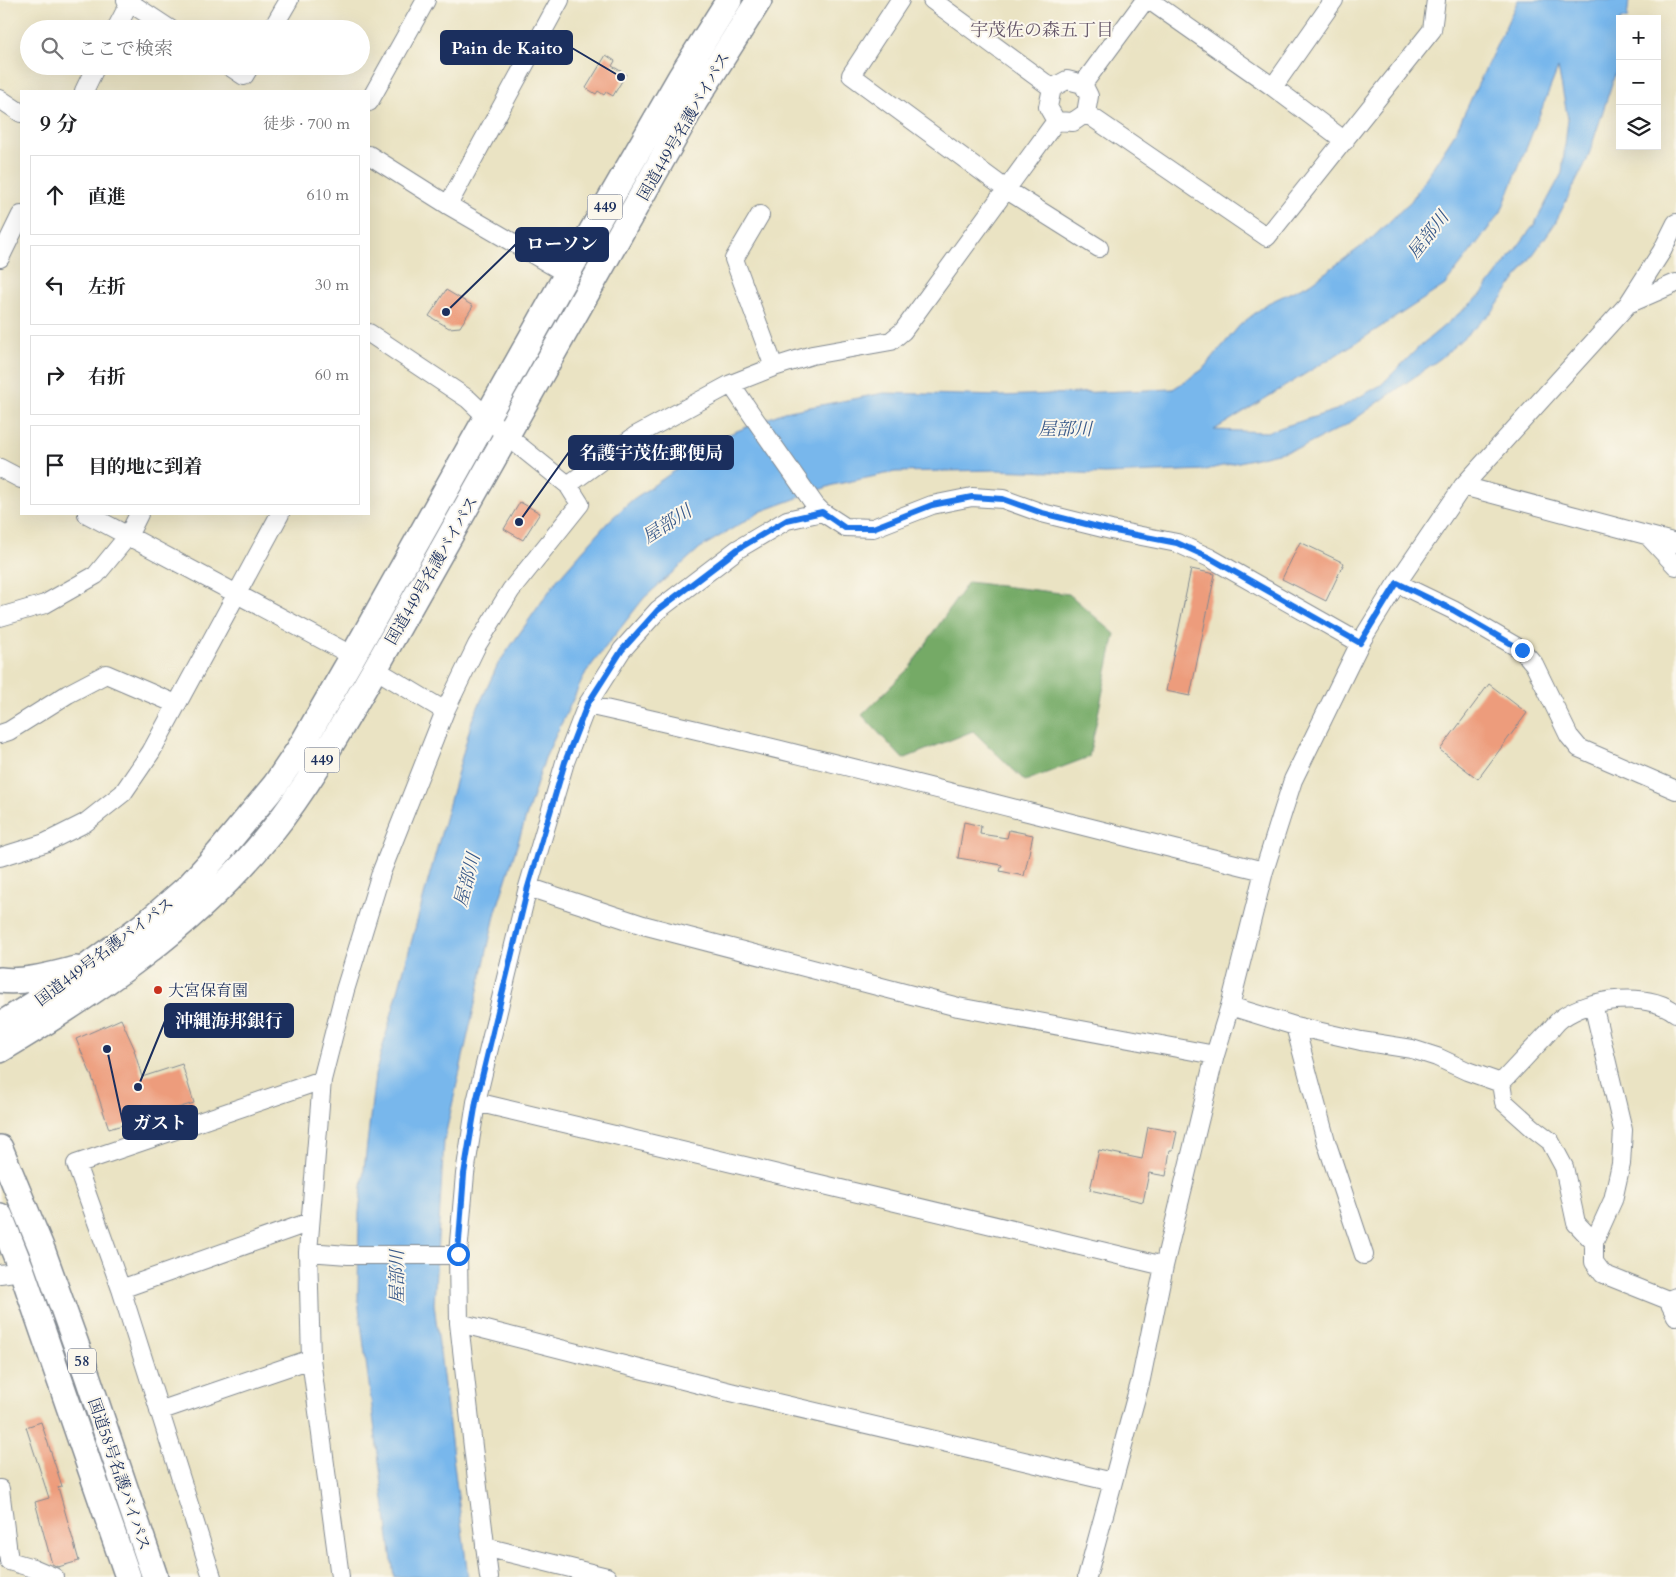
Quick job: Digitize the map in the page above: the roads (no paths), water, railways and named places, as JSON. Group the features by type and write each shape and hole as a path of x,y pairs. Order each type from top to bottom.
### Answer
{"highway":[{"name":"国道449号名護バイパス","path":"0,1025 50,994 149,921 189,886 243,826 275,785 300,748 353,656 486,416 680,78 729,0"},
{"name":"国道449号名護バイパス","path":"0,1050 94,992 168,936 206,903 268,836 292,805 322,761 375,669 695,101 759,0"},
{"path":"0,980 11,982 46,977 94,962"},
{"name":"国道58号名護バイパス","path":"0,1148 43,1252 90,1384 154,1577"},
{"name":"国道58号名護バイパス","path":"0,1216 11,1273 128,1577"}],"street":[{"path":"277,20 289,0"},
{"path":"370,100 426,0"},
{"path":"448,205 560,0"},
{"path":"900,0 850,75 1007,190 1099,248"},
{"path":"932,0 1052,88"},
{"path":"1083,84 1145,0"},
{"path":"1149,0 1273,87 1345,141"},
{"path":"1273,87 1334,0"},
{"path":"1086,113 1267,237 1432,30 1436,0"},
{"path":"120,20 129,1 157,20"},
{"path":"84,90 92,75"},
{"path":"1052,88 1067,80 1083,84 1089,96 1086,113 1073,122 1056,121"},
{"path":"1052,88 1048,107 1056,121"},
{"path":"0,98 20,112"},
{"path":"568,485 635,436 731,384 774,367 812,355 891,341 903,331 1056,121"},
{"path":"370,156 448,205 567,274"},
{"path":"760,215 734,259 774,367"},
{"path":"0,258 20,217"},
{"path":"1087,1577 1141,1379 1164,1266 1215,1055 1230,1006 1264,871 1293,780 1360,643 1397,583 1463,486 1628,304 1662,251 1676,223"},
{"path":"1628,304 1676,283"},
{"path":"340,1577 311,1359 308,1252 322,1080 345,990 381,874 445,711 477,645 510,590 580,504 568,485 507,436 458,392 370,334"},
{"path":"731,384 819,508 845,528 873,528 932,505 972,497 1003,499 1042,513 1110,530 1177,543 1210,558 1360,643"},
{"path":"0,468 20,478"},
{"path":"1463,486 1676,543"},
{"path":"489,1577 452,1254 476,1102 528,887 565,762 587,705 622,650 658,610 738,549 787,520 819,508"},
{"path":"89,515 353,656"},
{"path":"0,617 45,604 96,575 128,536 138,515"},
{"path":"0,857 45,843 85,823 123,793 151,752 279,515"},
{"path":"1648,536 1676,566"},
{"path":"1397,583 1453,610 1522,650 1534,664 1569,736 1579,748 1676,790"},
{"path":"375,669 445,711"},
{"path":"0,734 9,731 68,694 106,674 176,704"},
{"path":"587,705 727,736 1264,871"},
{"path":"528,887 643,925 958,1008 1215,1055"},
{"path":"1501,1083 1562,1018 1593,1004 1613,1000 1635,1000 1655,1004 1676,1013"},
{"path":"1593,1004 1623,1130 1621,1164 1613,1200 1594,1242 1594,1262 1603,1274 1672,1298 1676,1316"},
{"path":"1230,1006 1295,1026 1361,1041 1412,1048 1466,1071 1501,1083"},
{"path":"1295,1026 1326,1141 1364,1255"},
{"path":"212,1577 121,1289 76,1164 322,1080"},
{"path":"1501,1083 1504,1102 1532,1128 1550,1141 1564,1166 1576,1223 1594,1242"},
{"path":"476,1102 1164,1266"},
{"path":"121,1289 310,1222"},
{"path":"308,1252 348,1255 452,1254"},
{"path":"459,1323 730,1392 1113,1482"},
{"path":"159,1411 311,1359"},
{"path":"0,1489 9,1561 54,1577"},
{"path":"485,1547 607,1577"}],"water":[{"name":"屋部川","path":"1518,0 1629,0 1627,15 1616,15 1616,71 1587,160 1554,225 1493,311 1441,358 1348,424 1303,447 1205,470 1105,474 996,470 895,472 833,485 762,511 700,548 644,598 586,672 545,758 496,911 444,1141 434,1304 468,1577 394,1577 358,1300 359,1213 375,1075 472,720 498,664 557,580 608,522 632,500 727,435 784,412 884,393 1002,396 1173,389 1202,370 1240,325 1268,303 1311,283 1369,241 1411,201 1455,133","holes":["1558,68 1568,119 1562,173 1534,225 1480,296 1421,345 1381,385 1336,410 1267,432 1214,430 1362,339 1445,285 1501,212"]}],"place":[{"name":"Pain de Kaito","path":"621,77"},
{"name":"ローソン","path":"446,312"},
{"name":"名護宇茂佐郵便局","path":"519,522"},
{"name":"大宮保育園","path":"158,990"},
{"name":"ガスト","path":"107,1049"},
{"name":"沖縄海邦銀行","path":"138,1087"}],"district":[{"name":"宇茂佐の森五丁目","path":"1042,30"}]}
